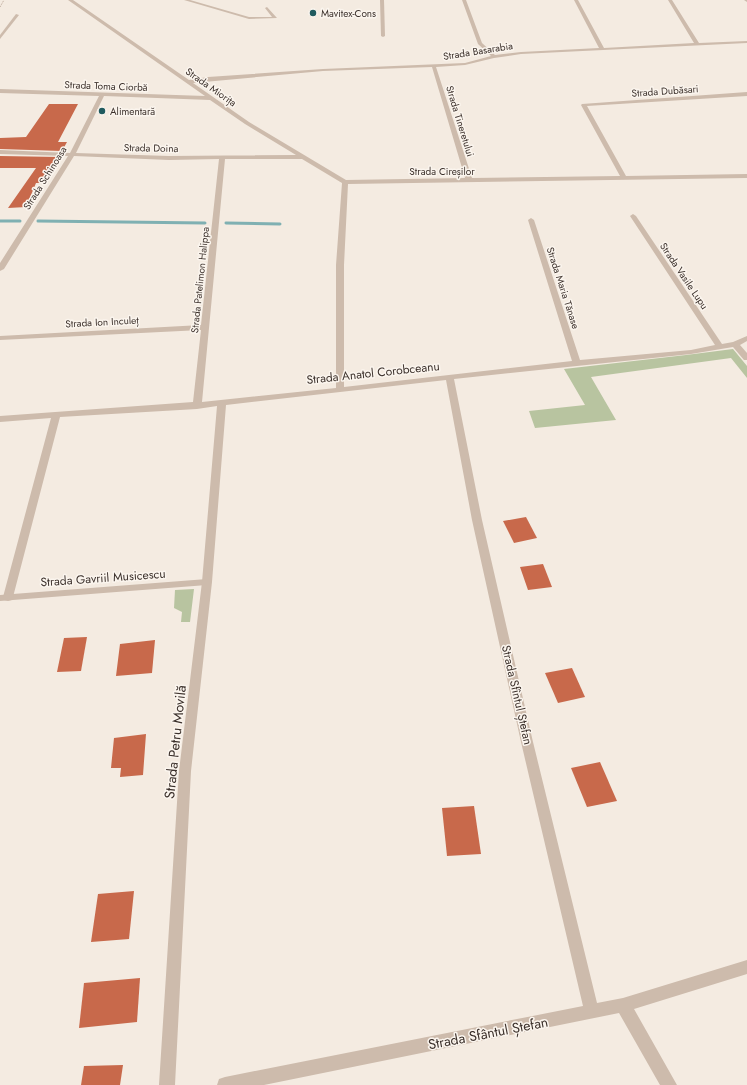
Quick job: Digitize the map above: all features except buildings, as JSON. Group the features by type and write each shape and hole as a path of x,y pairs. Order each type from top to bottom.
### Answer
{"street":[{"name":"Strada Miorița","path":"70,0 246,123 302,158 345,182"},
{"path":"382,0 383,36"},
{"path":"464,0 480,44 494,57"},
{"path":"576,0 602,49"},
{"path":"670,0 697,44"},
{"name":"Strada Basarabia","path":"189,82 208,79 316,71 434,67 479,62 494,57 521,53 747,42"},
{"name":"Strada Tineretului","path":"434,67 469,180"},
{"name":"Strada Toma Ciorbă","path":"0,90 212,98"},
{"name":"Strada Dubăsari","path":"624,177 584,105 747,94"},
{"name":"Strada Schinoasa","path":"0,269 72,154 102,95"},
{"name":"Strada Doina","path":"0,152 169,158 302,158"},
{"name":"Strada Patelimon Halippa","path":"197,406 222,157"},
{"name":"Strada Cireșilor","path":"345,182 747,176"},
{"path":"340,389 340,265 345,182"},
{"name":"Strada Vasile Lupu","path":"632,216 720,347"},
{"name":"Strada Maria Tănase","path":"531,220 577,363"},
{"name":"Strada Ion Inculeț","path":"0,338 205,327"},
{"name":"Strada Anatol Corobceanu","path":"0,419 197,406 577,363 691,352 735,344 747,338"},
{"path":"735,344 747,358"},
{"name":"Strada Sfîntul Ștefan","path":"449,377 479,528 529,750 592,1012"},
{"name":"Strada Petru Movilă","path":"167,1085 185,771 207,582 222,403"},
{"path":"4,597 56,416"},
{"name":"Strada Sfântul Ștefan","path":"225,1085 623,1005 747,967"},
{"path":"623,1005 669,1085"}],"lane":[{"path":"186,0 249,18 275,18 267,8"},
{"path":"0,38 17,15"},
{"name":"Strada Gavriil Musicescu","path":"4,597 207,582"}],"path":[{"path":"0,6 4,0"}],"green space":[{"path":"733,349 747,366 747,378 731,358 591,377 616,420 535,428 529,411 585,405 564,369"},
{"path":"194,589 190,622 181,622 182,612 174,608 175,590"}],"waterway":[{"path":"0,221 20,221"},
{"path":"38,221 205,223"},
{"path":"226,223 280,224"}],"place":[{"name":"Mavitex-Cons","path":"313,13"},
{"name":"Alimentară","path":"102,111"}]}
